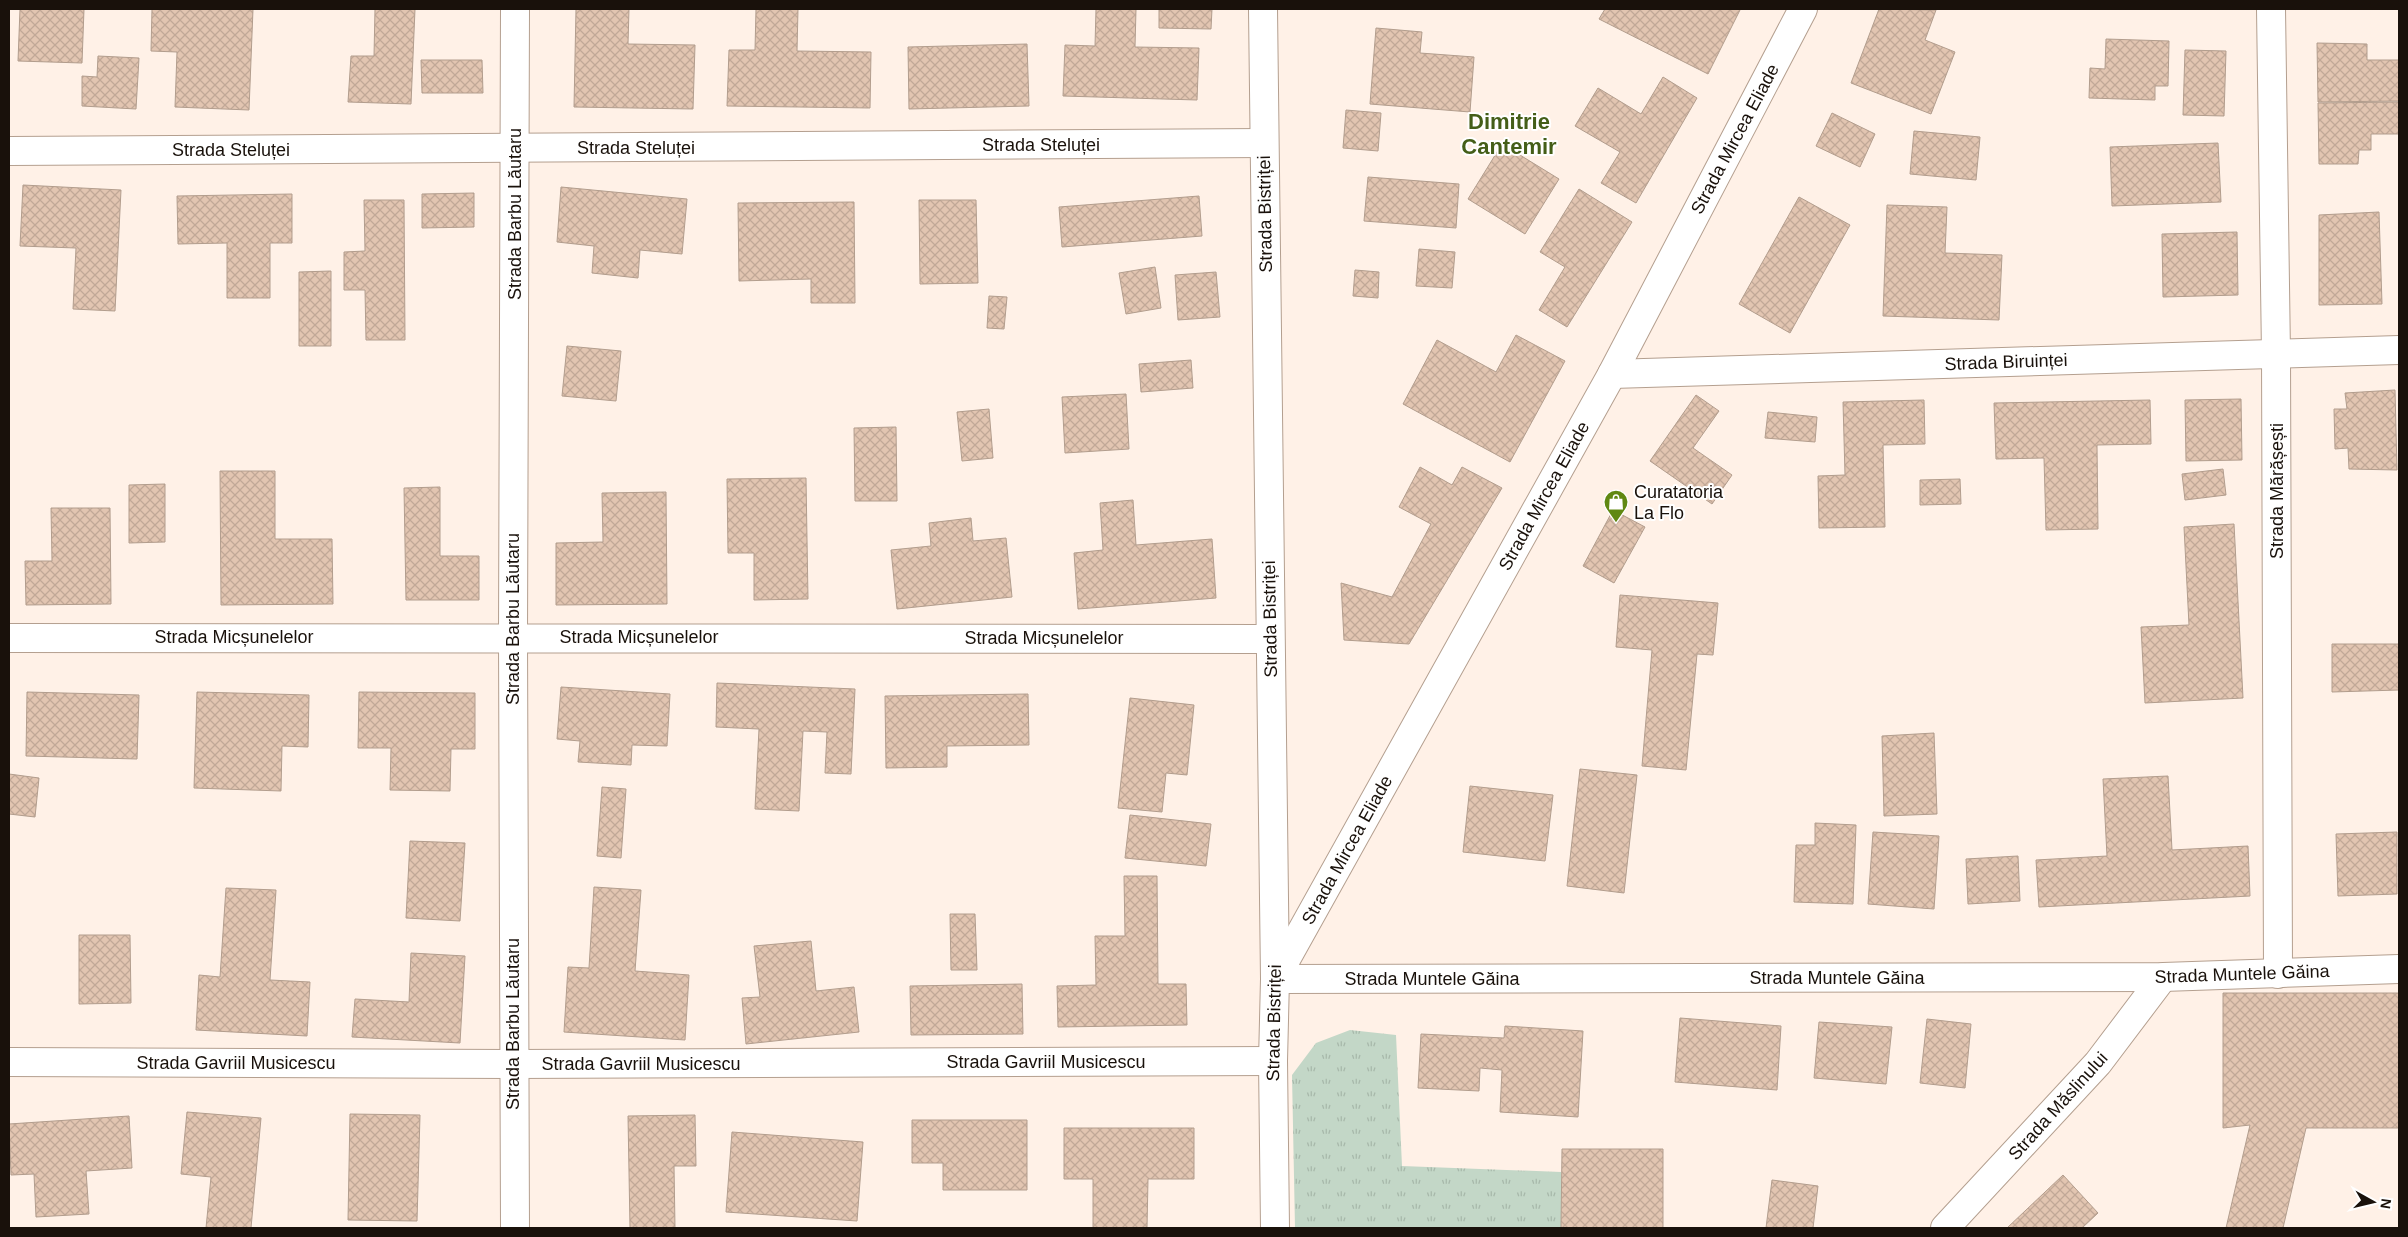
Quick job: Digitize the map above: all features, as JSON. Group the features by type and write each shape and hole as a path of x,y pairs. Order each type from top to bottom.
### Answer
{"street":[{"name":"Strada Barbu Lăutaru","path":"515,9 513,637 515,1228"},
{"name":"Strada Bistriței","path":"1263,9 1275,979 1273,1061 1275,1228"},
{"name":"Strada Mircea Eliade","path":"1275,979 1612,374 1803,9"},
{"name":"Strada Mărășești","path":"2271,9 2276,354 2278,974"},
{"name":"Strada Steluței","path":"9,151 1264,143"},
{"name":"Strada Biruinței","path":"1612,374 2399,350"},
{"name":"Strada Micșunelelor","path":"9,638 1270,639"},
{"name":"Strada Muntele Găina","path":"1275,979 2163,977 2399,969"},
{"name":"Strada Măslinului","path":"1945,1228 2098,1063 2163,977"},
{"name":"Strada Gavriil Musicescu","path":"9,1062 513,1064 1273,1061"}],"green space":[{"path":"1350,1030 1396,1035 1402,1166 1561,1172 1561,1228 1295,1228 1292,1075 1316,1043"}],"building":[{"path":"20,9 84,9 82,63 18,61"},
{"path":"152,9 253,9 249,110 175,107 177,52 151,51"},
{"path":"375,9 415,9 411,104 348,102 351,56 374,56"},
{"path":"576,9 629,9 628,44 695,45 693,109 574,107"},
{"path":"756,9 798,9 797,51 871,52 870,108 727,106 729,50 755,50"},
{"path":"1096,9 1136,9 1135,47 1199,48 1197,100 1063,96 1065,45 1095,46"},
{"path":"1159,9 1212,9 1211,29 1159,28"},
{"path":"1605,9 1740,10 1708,74 1599,19"},
{"path":"1879,9 1936,10 1925,40 1955,52 1931,114 1851,83"},
{"path":"1376,28 1422,32 1420,53 1474,57 1470,112 1370,104"},
{"path":"2106,39 2169,41 2168,86 2155,86 2155,100 2089,98 2090,68 2105,69"},
{"path":"2317,43 2367,44 2367,60 2399,60 2399,101 2318,102"},
{"path":"1027,44 1029,106 909,109 908,47"},
{"path":"2185,50 2226,51 2224,116 2183,115"},
{"path":"98,56 139,58 136,109 82,106 82,76 97,77"},
{"path":"421,60 482,60 483,93 422,93"},
{"path":"1663,77 1697,98 1636,203 1601,183 1620,152 1575,126 1598,88 1641,114"},
{"path":"2399,102 2399,134 2371,134 2371,150 2359,150 2358,164 2319,164 2318,103"},
{"path":"1346,110 1381,113 1378,151 1343,148"},
{"path":"1832,113 1875,134 1860,167 1816,146"},
{"path":"1914,131 1980,137 1976,180 1910,174"},
{"path":"2218,143 2221,202 2112,206 2110,147"},
{"path":"1502,144 1559,179 1525,234 1468,199"},
{"path":"1368,177 1459,184 1456,228 1364,221"},
{"path":"23,185 121,190 115,311 73,309 76,248 20,246"},
{"path":"561,187 687,199 682,254 640,250 638,278 592,273 594,246 557,242"},
{"path":"1579,189 1632,222 1567,327 1539,310 1565,267 1540,252"},
{"path":"474,193 474,227 422,228 422,194"},
{"path":"292,194 292,243 270,243 270,298 227,298 227,243 178,244 177,196"},
{"path":"1199,196 1202,236 1062,247 1059,207"},
{"path":"1799,197 1850,225 1790,333 1739,304"},
{"path":"364,200 404,200 405,340 366,340 365,290 344,290 344,252 365,251"},
{"path":"919,200 976,200 978,283 920,284"},
{"path":"854,202 855,303 811,303 811,279 739,281 738,203"},
{"path":"1887,205 1947,207 1945,253 2002,255 1999,320 1883,316"},
{"path":"2379,212 2382,304 2319,305 2319,215"},
{"path":"2237,232 2238,295 2163,297 2162,234"},
{"path":"1419,249 1455,252 1452,288 1416,286"},
{"path":"1155,267 1161,308 1126,314 1119,273"},
{"path":"1355,270 1379,272 1378,298 1353,296"},
{"path":"331,271 331,346 299,346 299,272"},
{"path":"1216,272 1220,317 1178,320 1175,275"},
{"path":"989,296 1007,297 1004,329 987,328"},
{"path":"1516,335 1565,361 1510,462 1403,404 1437,340 1496,372"},
{"path":"567,346 621,351 616,401 562,396"},
{"path":"1191,360 1193,388 1141,392 1139,364"},
{"path":"2395,390 2397,470 2349,469 2348,448 2335,449 2334,409 2347,409 2345,393"},
{"path":"1126,394 1129,449 1065,453 1062,397"},
{"path":"1696,395 1719,411 1693,448 1732,475 1712,504 1650,461"},
{"path":"2241,399 2242,460 2186,461 2185,400"},
{"path":"1924,400 1925,444 1883,445 1885,527 1819,528 1818,476 1845,475 1843,402"},
{"path":"2150,400 2151,444 2097,445 2098,529 2046,530 2044,458 1996,459 1994,403"},
{"path":"989,409 993,458 962,461 957,412"},
{"path":"1768,412 1817,417 1815,442 1765,438"},
{"path":"896,427 897,501 855,501 854,428"},
{"path":"1420,467 1452,485 1462,467 1502,488 1409,644 1344,640 1341,583 1392,597 1431,524 1399,507"},
{"path":"2223,469 2226,495 2185,500 2182,474"},
{"path":"220,471 275,471 275,539 332,539 333,604 221,605"},
{"path":"806,478 808,599 754,600 754,553 728,553 727,479"},
{"path":"1960,479 1961,504 1920,505 1920,480"},
{"path":"165,484 165,542 129,543 129,485"},
{"path":"440,487 440,556 479,556 479,600 406,600 404,488"},
{"path":"666,492 667,604 556,605 556,543 603,542 602,493"},
{"path":"1133,500 1136,545 1212,539 1216,598 1078,609 1074,553 1103,550 1100,503"},
{"path":"51,508 110,508 111,604 26,605 25,561 52,561"},
{"path":"1613,510 1645,527 1614,583 1583,566"},
{"path":"971,518 973,541 1006,538 1012,597 897,609 891,550 931,546 929,523"},
{"path":"2234,524 2243,698 2145,703 2141,627 2189,625 2184,527"},
{"path":"1620,595 1718,603 1713,655 1697,654 1686,770 1642,766 1652,650 1616,647"},
{"path":"2332,644 2399,644 2399,690 2332,692"},
{"path":"717,683 855,689 851,774 825,773 827,732 803,731 799,811 755,809 759,729 716,727"},
{"path":"561,687 670,694 667,746 632,745 631,765 578,762 580,741 557,739"},
{"path":"27,692 139,695 137,759 26,756"},
{"path":"197,692 309,695 308,747 282,746 281,791 194,788"},
{"path":"359,692 475,693 475,749 451,749 450,791 390,790 391,748 358,748"},
{"path":"1028,694 1029,745 947,746 947,767 886,768 885,696"},
{"path":"1130,698 1194,705 1187,775 1166,773 1162,812 1118,808"},
{"path":"1934,733 1937,814 1884,816 1882,736"},
{"path":"1580,769 1637,775 1624,893 1567,886"},
{"path":"9,774 39,778 35,817 9,814"},
{"path":"2168,776 2172,850 2248,846 2250,896 2039,907 2036,860 2107,856 2103,779"},
{"path":"1470,786 1553,795 1545,861 1463,852"},
{"path":"602,787 626,789 621,858 597,856"},
{"path":"1130,815 1211,824 1206,866 1125,858"},
{"path":"1815,823 1856,825 1853,904 1794,902 1796,845 1815,845"},
{"path":"1873,832 1939,836 1934,909 1868,904"},
{"path":"2397,832 2397,894 2338,896 2336,834"},
{"path":"410,841 465,843 460,921 406,918"},
{"path":"2018,856 2020,901 1968,904 1966,859"},
{"path":"1124,876 1157,876 1158,984 1186,984 1187,1025 1058,1027 1057,986 1096,985 1095,936 1125,936"},
{"path":"594,887 641,890 635,971 689,975 685,1040 564,1032 568,967 589,968"},
{"path":"226,888 276,890 270,980 310,982 307,1036 196,1030 199,975 220,977"},
{"path":"950,914 975,914 977,970 951,970"},
{"path":"79,935 130,935 131,1003 79,1004"},
{"path":"811,941 816,991 854,987 859,1032 746,1044 742,998 760,997 754,946"},
{"path":"411,953 465,956 460,1043 352,1037 355,999 409,1002"},
{"path":"1022,984 1023,1034 911,1035 910,986"},
{"path":"2223,993 2399,993 2399,1128 2306,1128 2283,1228 2226,1228 2250,1125 2223,1128"},
{"path":"1680,1018 1781,1026 1777,1090 1675,1082"},
{"path":"1927,1019 1971,1024 1965,1088 1920,1083"},
{"path":"1819,1022 1892,1027 1886,1084 1814,1078"},
{"path":"1505,1026 1583,1031 1578,1117 1500,1112 1502,1070 1480,1068 1479,1091 1418,1088 1421,1034 1504,1038"},
{"path":"187,1112 261,1118 251,1228 206,1228 211,1177 181,1174"},
{"path":"350,1114 420,1115 417,1221 348,1220"},
{"path":"695,1115 696,1166 674,1166 675,1228 630,1228 628,1116"},
{"path":"129,1116 132,1168 86,1171 89,1214 36,1217 34,1174 11,1175 9,1124"},
{"path":"912,1120 1027,1120 1027,1190 943,1190 943,1163 912,1163"},
{"path":"1064,1128 1194,1128 1194,1179 1148,1179 1147,1228 1093,1228 1093,1179 1064,1179"},
{"path":"732,1132 863,1142 857,1221 726,1212"},
{"path":"1562,1149 1663,1149 1663,1228 1561,1228"},
{"path":"2063,1175 2098,1213 2082,1228 2007,1228"},
{"path":"1772,1180 1818,1186 1813,1228 1766,1228"}],"place":[{"name":"Curatatoria La Flo","path":"1616,523"}],"district":[{"name":"Dimitrie Cantemir","path":"1509,134"}]}
